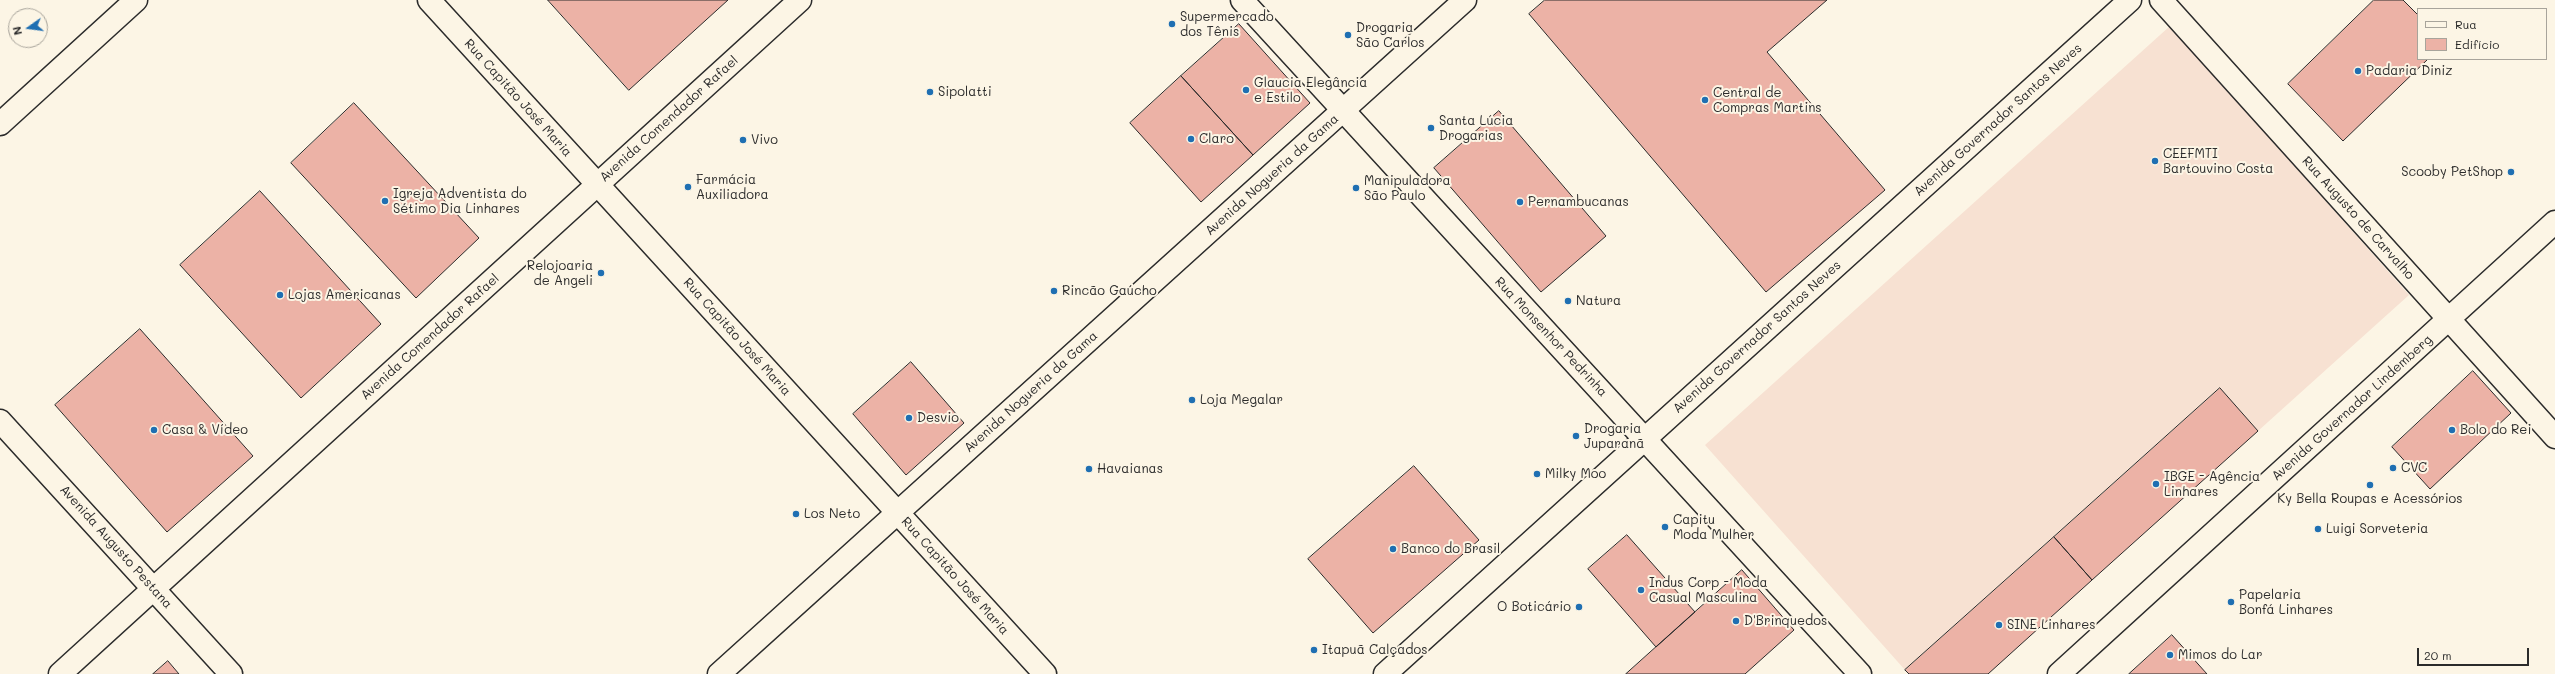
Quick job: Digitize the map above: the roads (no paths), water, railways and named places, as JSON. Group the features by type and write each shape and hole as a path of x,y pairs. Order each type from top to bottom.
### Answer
{"street":[{"path":"0,124 136,0"},
{"name":"Rua Capitão José Maria","path":"429,0 1045,674"},
{"name":"Avenida Comendador Rafael","path":"60,674 800,0"},
{"name":"Rua Monsenhor Pedrinha","path":"1242,0 1860,674"},
{"name":"Avenida Nogueria da Gama","path":"719,674 1344,111 1465,0"},
{"name":"Avenida Governador Santos Neves","path":"1385,674 2130,0"},
{"name":"Rua Augusto de Carvalho","path":"2161,0 2555,437"},
{"name":"Avenida Governador Lindemberg","path":"2059,674 2555,222"},
{"name":"Avenida Augusto Pestana","path":"0,421 231,674"}],"place":[{"name":"Supermercado dos Tênis","path":"1172,24"},
{"name":"Drogaria São Carlos","path":"1348,35"},
{"name":"Padaria Diniz","path":"2358,71"},
{"name":"Glaucia Elegância e Estilo","path":"1246,90"},
{"name":"Sipolatti","path":"930,92"},
{"name":"Central de Compras Martins","path":"1705,100"},
{"name":"Santa Lúcia Drogarias","path":"1431,128"},
{"name":"Claro","path":"1191,139"},
{"name":"Vivo","path":"743,140"},
{"name":"CEEFMTI Bartouvino Costa","path":"2155,161"},
{"name":"Scooby PetShop","path":"2511,172"},
{"name":"Farmácia Auxiliadora","path":"688,187"},
{"name":"Manipuladora São Paulo","path":"1356,188"},
{"name":"Igreja Adventista do Sétimo Dia Linhares","path":"385,201"},
{"name":"Pernambucanas","path":"1520,202"},
{"name":"Relojoaria de Angeli","path":"601,273"},
{"name":"Rincão Gaúcho","path":"1054,291"},
{"name":"Lojas Americanas","path":"280,295"},
{"name":"Natura","path":"1568,301"},
{"name":"Loja Megalar","path":"1192,400"},
{"name":"Desvio","path":"909,418"},
{"name":"Casa & Vídeo","path":"154,430"},
{"name":"Bolo do Rei","path":"2452,430"},
{"name":"Drogaria Juparanã","path":"1576,436"},
{"name":"CVC","path":"2393,468"},
{"name":"Havaianas","path":"1089,469"},
{"name":"Milky Moo","path":"1537,474"},
{"name":"IBGE - Agência Linhares","path":"2156,484"},
{"name":"Ky Bella Roupas e Acessórios","path":"2370,485"},
{"name":"Los Neto","path":"796,514"},
{"name":"Capitu Moda Mulher","path":"1665,527"},
{"name":"Luigi Sorveteria","path":"2318,529"},
{"name":"Banco do Brasil","path":"1393,549"},
{"name":"Indus Corp - Moda Casual Masculina","path":"1641,590"},
{"name":"Papelaria Bonfá Linhares","path":"2231,602"},
{"name":"O Boticário","path":"1579,607"},
{"name":"D'Brinquedos","path":"1736,621"},
{"name":"SINE Linhares","path":"1999,625"},
{"name":"Itapuã Calçados","path":"1314,650"},
{"name":"Mimos do Lar","path":"2170,655"}]}
